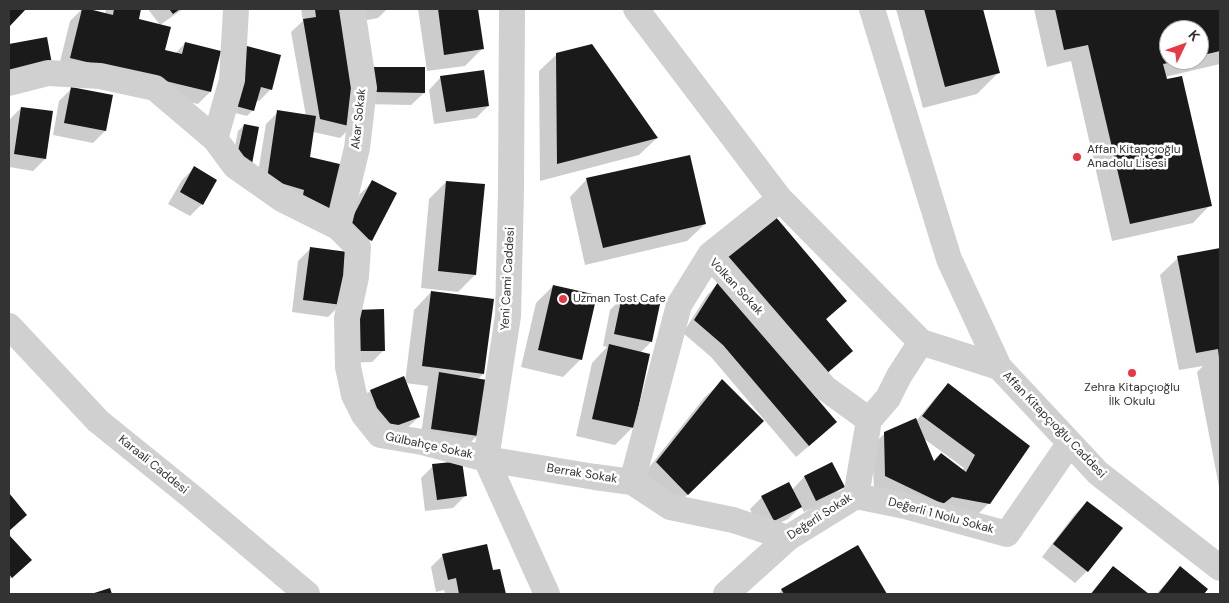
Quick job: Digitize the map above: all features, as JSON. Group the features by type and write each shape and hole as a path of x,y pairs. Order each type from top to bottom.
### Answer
{"street":[{"path":"216,139 232,80 236,9"},
{"name":"Akar Sokak","path":"338,227 357,148 364,88 352,9"},
{"name":"Yeni Cami Caddesi","path":"486,459 508,316 512,9"},
{"path":"636,9 780,199 921,342 999,367"},
{"name":"Affan Kitapçıoğlu Caddesi","path":"872,9 949,259 999,367 1098,473 1220,568"},
{"name":"Gülbahçe Sokak","path":"9,83 48,73 100,76 155,88 216,139 235,166 282,199 338,227 358,248 356,277 347,318 348,368 354,396 364,416 380,435 422,442 486,459"},
{"path":"710,255 780,199"},
{"name":"Volkan Sokak","path":"632,482 679,305 710,255 824,388 869,420"},
{"name":"Karaali Caddesi","path":"9,326 98,421 307,594"},
{"path":"869,420 888,398 899,376 921,342"},
{"name":"Değerli Sokak","path":"726,594 788,538 856,496 869,420"},
{"name":"Değerli 1 Nolu Sokak","path":"856,496 905,506 1007,534 1069,444"},
{"path":"486,459 547,594"},
{"name":"Berrak Sokak","path":"486,459 632,482 670,507 733,520 788,538"}],"building":[{"path":"9,9 26,9 9,27"},
{"path":"82,9 113,15 114,9 141,9 139,19 171,27 165,50 182,54 185,42 221,51 211,92 70,58"},
{"path":"169,9 180,9 173,14"},
{"path":"315,9 344,9 356,77 353,127 320,119 303,19 316,17"},
{"path":"438,9 478,9 484,49 444,55"},
{"path":"924,9 983,9 1000,73 945,87"},
{"path":"1055,9 1219,9 1220,51 1209,54 1209,20 1159,20 1159,70 1165,70 1167,79 1182,76 1212,206 1130,224 1088,45 1064,50"},
{"path":"47,37 52,64 9,72 9,44"},
{"path":"592,44 658,138 557,164 556,53"},
{"path":"243,45 281,55 272,90 261,87 254,111 228,104"},
{"path":"374,67 425,67 425,93 374,92"},
{"path":"484,70 489,106 446,112 440,76"},
{"path":"71,87 113,95 106,131 64,123"},
{"path":"21,107 53,111 46,159 14,154"},
{"path":"277,110 316,116 310,157 344,165 334,211 303,195 304,190 267,179"},
{"path":"244,124 259,127 252,164 236,160"},
{"path":"690,155 706,224 603,248 586,178"},
{"path":"194,166 217,180 203,205 180,192"},
{"path":"372,180 397,193 372,241 347,228"},
{"path":"446,181 485,184 476,275 438,271"},
{"path":"775,216 847,301 826,319 853,351 825,375 726,257"},
{"path":"310,247 348,252 342,305 303,300"},
{"path":"1220,248 1219,358 1218,349 1196,353 1177,256"},
{"path":"718,282 837,422 809,446 723,345 694,320"},
{"path":"553,285 597,295 582,360 538,350"},
{"path":"431,291 494,299 484,374 422,366"},
{"path":"622,296 660,304 652,342 614,334"},
{"path":"384,309 385,351 356,351 355,310"},
{"path":"609,344 650,354 634,428 592,419"},
{"path":"439,372 487,380 478,436 431,429"},
{"path":"404,376 420,417 393,427 377,408 370,390"},
{"path":"722,379 764,421 688,495 656,462"},
{"path":"948,383 1030,446 990,504 952,497 943,504 885,476 884,432 916,418 934,461 941,453 966,472 975,455 922,416"},
{"path":"462,461 467,496 437,500 432,464"},
{"path":"832,462 845,487 816,501 804,476"},
{"path":"789,482 802,507 774,521 761,496"},
{"path":"9,493 27,515 9,531"},
{"path":"1087,501 1123,528 1088,572 1053,544"},
{"path":"10,536 32,560 12,578 9,574"},
{"path":"487,544 493,570 500,569 506,594 459,594 456,578 448,580 442,554"},
{"path":"858,545 887,594 784,594 781,589"},
{"path":"1113,566 1149,594 1091,594"},
{"path":"1180,566 1208,589 1204,594 1158,594"},
{"path":"110,588 112,594 91,594"}],"place":[{"name":"Affan Kitapçıoğlu Anadolu Lisesi","path":"1077,157"},
{"name":"Uzman Tost Cafe","path":"563,299"},
{"name":"Zehra Kitapçıoğlu İlk Okulu","path":"1132,373"}]}
